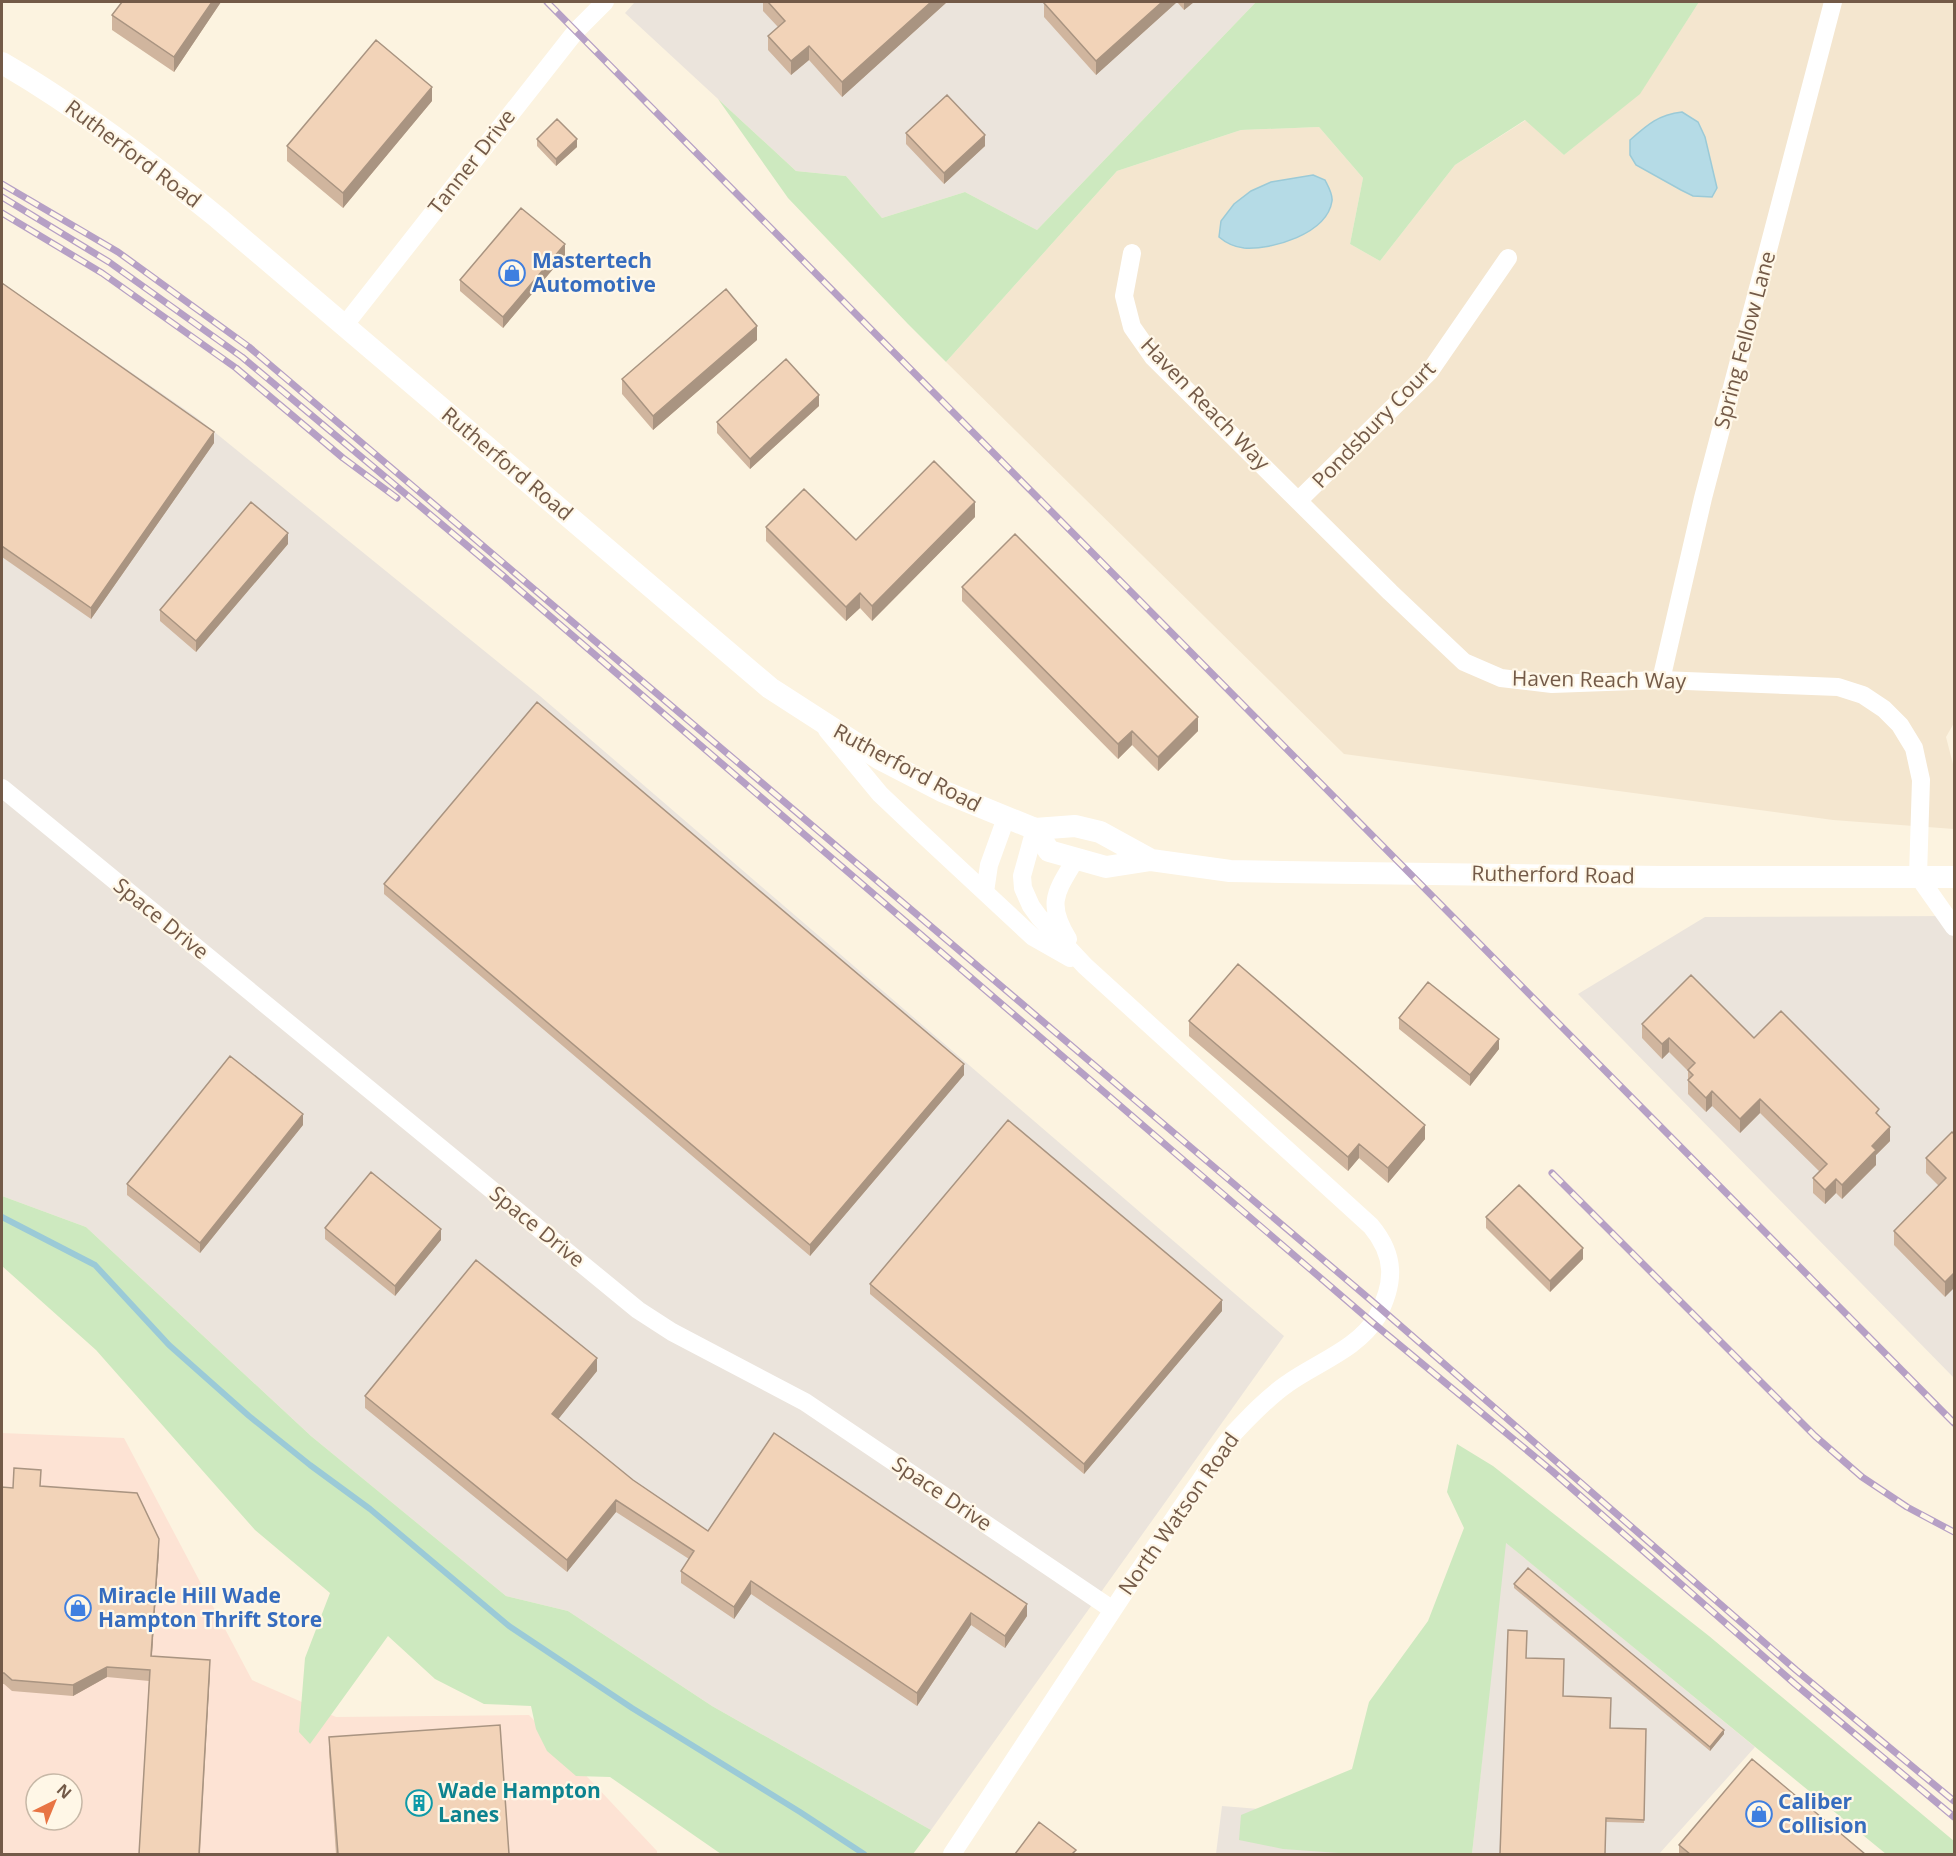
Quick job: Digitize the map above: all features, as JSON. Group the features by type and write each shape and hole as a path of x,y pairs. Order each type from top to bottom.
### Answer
{"street":[{"name":"Tanner Drive","path":"344,326 569,40 605,2"},
{"name":"Spring Fellow Lane","path":"1661,680 1703,498 1833,2"},
{"name":"Rutherford Road","path":"2,63 78,111 147,161 218,218 770,688 880,759 942,791 1035,828 1075,826 1100,832 1151,860"},
{"name":"Haven Reach Way","path":"1132,254 1124,296 1132,327 1153,357 1464,662 1501,678 1552,684 1661,680 1838,687 1863,696 1884,709 1900,725 1914,748 1921,780 1918,876"},
{"name":"Pondsbury Court","path":"1299,501 1430,371 1508,258"},
{"name":"North Watson Road","path":"820,722 880,794 1033,938 1085,966"},
{"name":"Space Drive","path":"2,788 638,1310 672,1332 805,1402 1113,1610"},
{"path":"985,892 988,866 1006,818"},
{"name":"Rutherford Road","path":"1035,828 1049,851 1106,867 1151,860 1230,870 1282,872 1662,877 1954,877"},
{"name":"North Watson Road","path":"952,1854 1179,1510 1234,1434 1285,1385 1347,1347 1364,1333 1378,1315 1387,1296 1391,1274 1388,1252 1371,1226 1085,966 1039,917 1023,888 1022,876 1035,828"},
{"name":"North Watson Road","path":"1075,860 1056,891 1055,910 1061,928 1085,966"},
{"path":"1918,876 1954,927"}],"shaded area":[{"path":"635,2 1256,2 1037,230 965,192 882,218 846,176 796,171 625,13"},
{"path":"1699,2 1954,2 1954,723 1946,737 1954,768 1954,829 1833,820 1344,754 946,362 1117,171 1241,130 1319,127 1363,178 1350,244 1380,261 1455,165 1526,120 1564,155 1640,93"},
{"path":"2,283 196,417 540,696 1284,1336 931,1830 712,1706 568,1611 506,1596 311,1436 86,1227 2,1196"},
{"path":"1954,916 1954,1378 1578,994 1705,917"},
{"path":"2,1433 124,1438 252,1680 336,1717 529,1715 657,1851 657,1854 2,1854"},
{"path":"1505,1542 1755,1747 1659,1854 1472,1854"},
{"path":"1222,1806 1373,1818 1367,1854 1216,1854"}],"green space":[{"path":"1256,2 1699,2 1640,94 1564,155 1525,120 1455,165 1380,261 1350,244 1363,178 1319,127 1241,130 1117,171 946,362 788,198 718,99 796,171 846,176 882,218 965,192 1037,230"},
{"path":"2,1196 86,1227 311,1436 506,1596 568,1611 712,1706 931,1830 913,1854 721,1854 610,1777 576,1776 547,1751 536,1729 531,1706 484,1704 435,1679 388,1636 310,1744 299,1732 305,1658 330,1593 255,1530 96,1350 2,1266"},
{"path":"1457,1444 1493,1466 1709,1636 1954,1841 1954,1854 1886,1854 1506,1543 1472,1854 1353,1854 1283,1849 1239,1840 1241,1815 1352,1769 1369,1702 1428,1621 1464,1528 1447,1492"}],"water":[{"path":"1682,112 1698,122 1705,137 1717,188 1712,197 1693,196 1681,190 1636,165 1630,155 1630,140 1642,129 1660,118"},
{"path":"1313,175 1325,180 1332,201 1328,213 1309,231 1283,243 1256,248 1237,247 1219,237 1221,221 1234,204 1251,191 1271,182"}],"building":[{"path":"122,2 212,2 174,57 112,15"},
{"path":"768,2 931,2 842,82 809,46 791,61 768,36 785,21"},
{"path":"1045,2 1162,2 1096,61"},
{"path":"376,40 432,87 343,193 287,146"},
{"path":"947,95 985,135 944,173 906,133"},
{"path":"557,119 577,139 556,159 537,139"},
{"name":"Mastertech Automotive","path":"521,208 565,244 503,317 460,280"},
{"path":"2,283 214,432 91,608 2,546"},
{"path":"726,289 757,326 653,416 622,379"},
{"path":"786,359 819,395 750,459 717,422"},
{"path":"934,461 975,502 872,606 860,593 846,607 766,527 804,489 856,540"},
{"path":"251,502 288,533 196,641 160,610"},
{"path":"1015,534 1198,717 1158,757 1132,731 1118,744 962,587"},
{"path":"537,702 964,1064 810,1245 384,884"},
{"path":"1238,964 1425,1125 1388,1168 1359,1144 1348,1157 1189,1021"},
{"path":"1691,975 1754,1038 1781,1011 1879,1109 1876,1113 1890,1127 1872,1146 1876,1150 1842,1185 1836,1179 1825,1190 1813,1178 1827,1164 1760,1099 1740,1119 1712,1091 1706,1098 1688,1080 1693,1075 1688,1070 1695,1063 1669,1038 1662,1044 1642,1024"},
{"path":"1428,982 1499,1039 1470,1075 1399,1018"},
{"path":"230,1056 303,1114 200,1243 127,1184"},
{"path":"1008,1120 1222,1300 1084,1464 870,1284"},
{"path":"1952,1132 1954,1134 1954,1273 1945,1282 1894,1231 1946,1178 1926,1158"},
{"path":"371,1172 441,1229 395,1286 325,1228"},
{"path":"1519,1185 1583,1248 1550,1281 1486,1217"},
{"path":"476,1260 597,1358 552,1414 633,1480 708,1531 774,1433 1027,1604 1005,1636 971,1613 917,1693 751,1581 734,1607 681,1571 694,1551 616,1500 567,1560 365,1396"},
{"name":"Miracle Hill Wade Hampton Thrift Store","path":"14,1468 41,1470 40,1486 137,1493 159,1539 151,1656 210,1660 199,1854 139,1854 150,1670 107,1667 73,1685 12,1680 2,1673 2,1487 13,1488"},
{"path":"1528,1568 1724,1730 1710,1747 1514,1584"},
{"path":"1508,1630 1527,1631 1526,1658 1564,1659 1563,1696 1611,1698 1610,1728 1646,1729 1644,1820 1606,1818 1605,1854 1500,1854"},
{"name":"Wade Hampton Lanes","path":"500,1725 509,1854 338,1854 329,1737"},
{"name":"Caliber Collision","path":"1752,1759 1865,1854 1690,1854 1679,1845"},
{"path":"1039,1822 1076,1850 1072,1854 1015,1854"}],"waterway":[{"path":"2,1217 95,1265 169,1345 249,1416 370,1509 509,1626 632,1708 864,1854"}],"railway":[{"path":"547,2 1954,1423"},
{"path":"2,184 118,252 249,347 1380,1308 1796,1670 1954,1801"},
{"path":"2,197 109,262 242,357 501,574 1373,1323 1552,1471 1795,1684 1954,1817"},
{"path":"2,213 102,273 236,368 343,458 397,498"},
{"path":"1552,1173 1815,1436 1862,1477 1907,1507 1954,1532"}],"place":[{"name":"Mastertech Automotive","path":"512,273"},
{"name":"Miracle Hill Wade Hampton Thrift Store","path":"78,1608"},
{"name":"Wade Hampton Lanes","path":"419,1803"},
{"name":"Caliber Collision","path":"1759,1814"}]}
